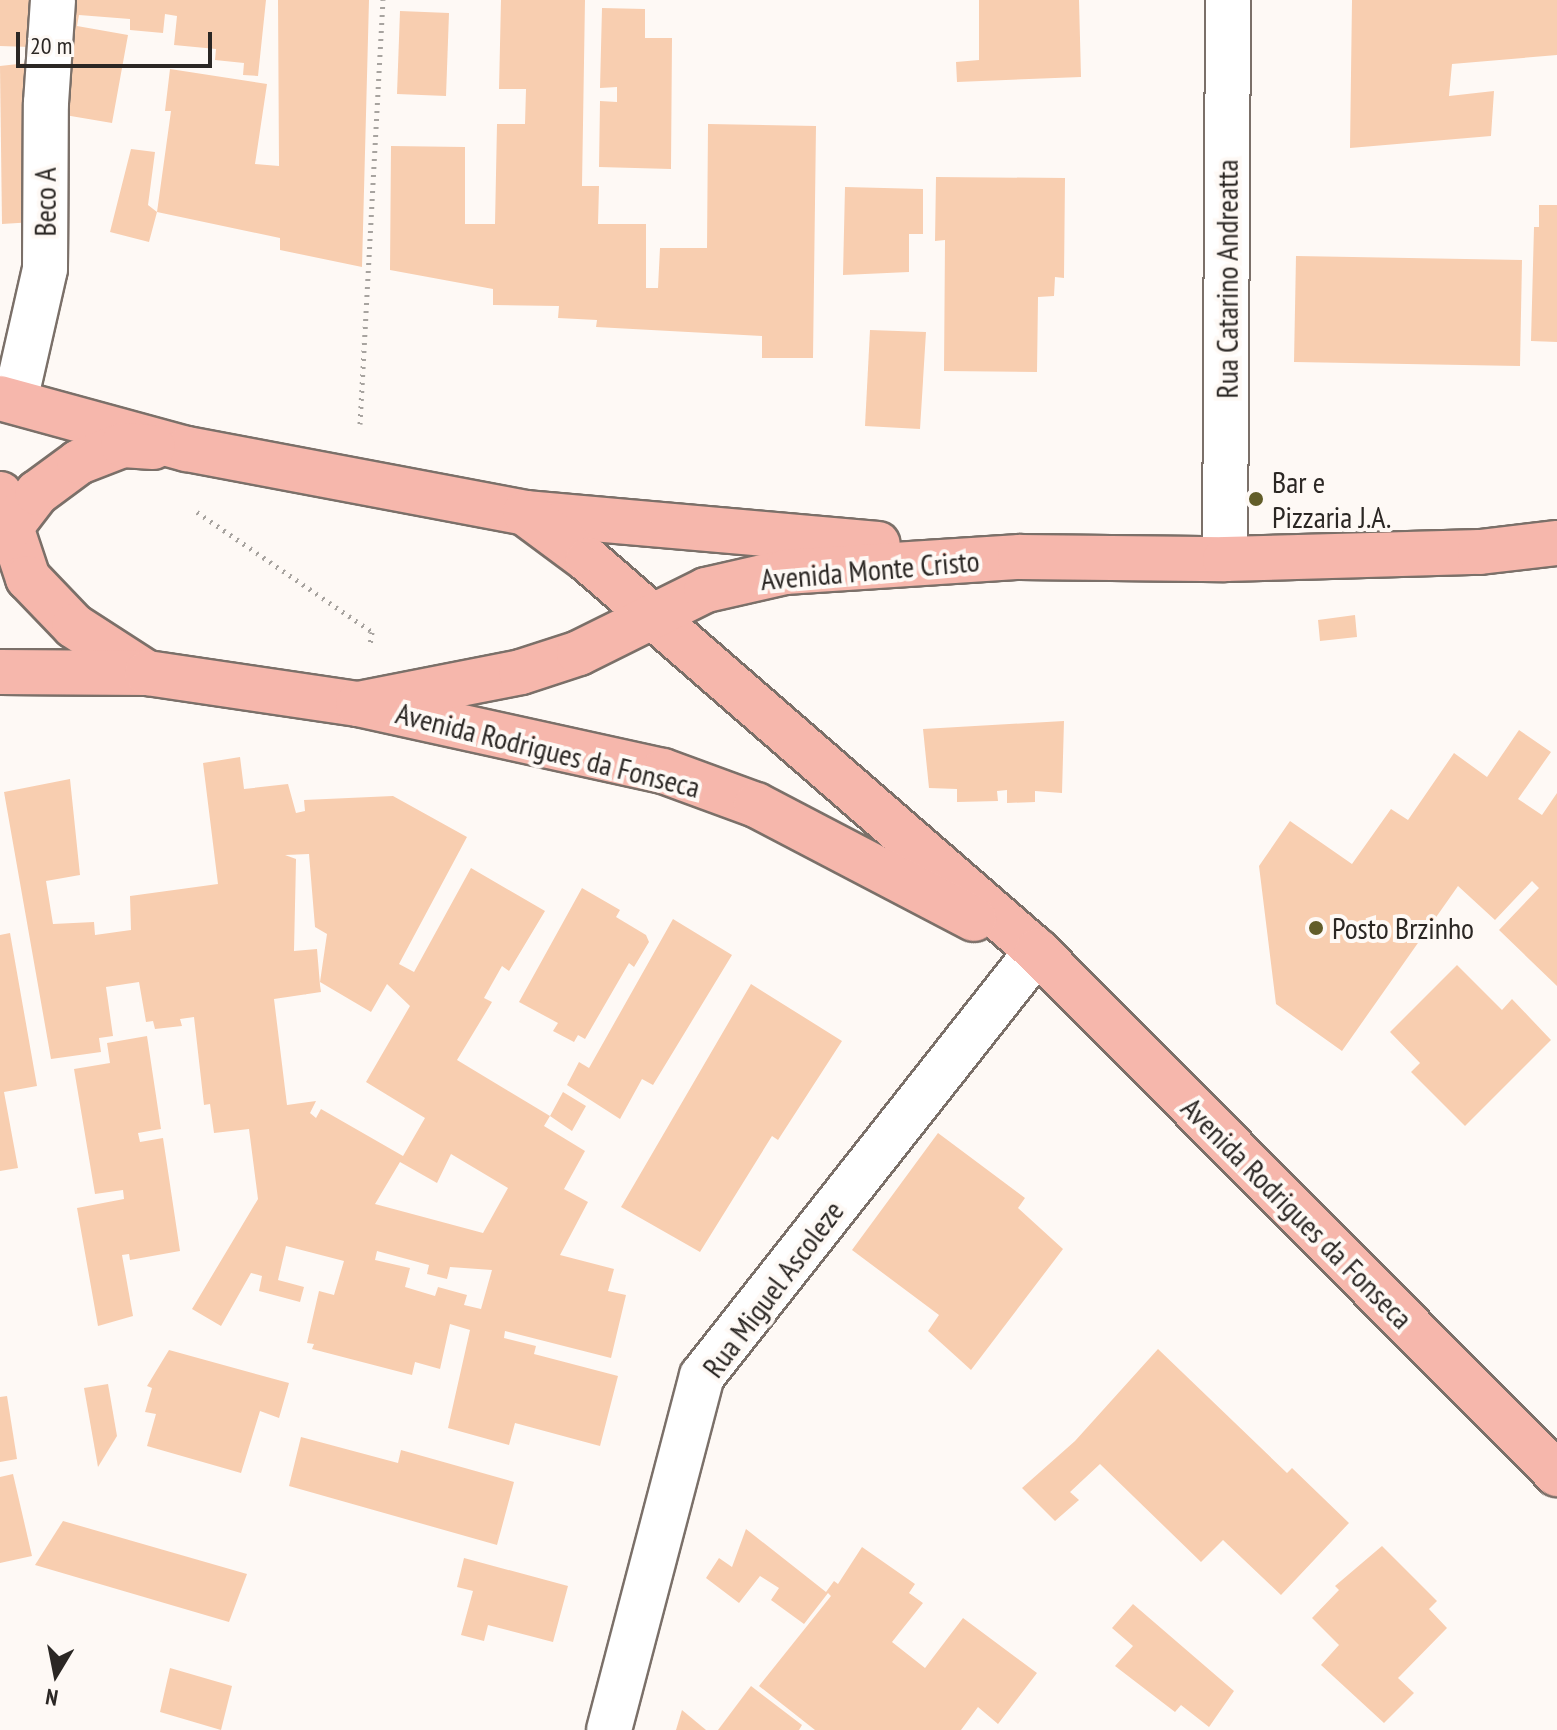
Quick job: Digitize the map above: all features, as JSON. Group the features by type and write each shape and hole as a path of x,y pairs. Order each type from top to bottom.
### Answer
{"main road":[{"path":"8,400 187,449"},
{"path":"147,673 74,626 28,578 3,523 79,462 123,445 187,449"},
{"name":"Avenida Monte Cristo","path":"187,449 525,513 1020,557"},
{"name":"Avenida Rodrigues da Fonseca","path":"525,513 588,560 1037,951 1557,1474"},
{"name":"Avenida Monte Cristo","path":"358,704 521,672 579,653 649,615 706,590 785,572 1020,557 1225,559 1480,552 1557,543"},
{"name":"Avenida Rodrigues da Fonseca","path":"0,672 147,673 358,704 676,776 756,805 1037,951"}],"street":[{"name":"Beco A","path":"8,400 45,269 46,103 53,0"},
{"name":"Rua Catarino Andreatta","path":"1225,559 1228,0"},
{"name":"Rua Miguel Ascoleze","path":"609,1730 702,1376 1037,951"}],"path":[{"path":"357,481 383,0"},
{"path":"187,449 179,500 372,632 358,704"}],"building":[{"path":"0,0 32,0 30,47 0,46"},
{"path":"61,0 266,0 258,76 243,75 244,63 215,60 216,49 174,45 177,16 165,14 163,33 130,30 130,19 79,15 77,26 128,35 112,123 53,113"},
{"path":"278,0 369,0 362,267 280,250 280,238 157,212 171,111 165,111 170,69 267,84 255,164 279,166"},
{"path":"501,0 585,0 582,186 599,186 598,224 646,224 646,288 658,288 660,248 707,248 708,124 816,126 813,358 762,358 762,336 596,327 597,320 558,318 559,306 493,305 493,289 390,270 391,146 465,147 465,224 495,224 497,124 525,124 526,89 499,89"},
{"path":"979,0 1079,0 1081,77 957,82 956,62 979,60"},
{"path":"1352,0 1557,0 1557,55 1452,64 1449,96 1494,91 1491,136 1350,148"},
{"path":"602,8 645,9 645,38 672,38 671,169 599,167 600,101 617,102 617,87 600,88"},
{"path":"400,11 449,13 446,96 397,94"},
{"path":"36,62 34,222 2,224 0,66"},
{"path":"131,149 155,152 148,205 157,212 149,242 110,232"},
{"path":"936,177 1065,178 1064,278 1055,277 1054,296 1038,297 1037,372 944,371 945,240 935,241"},
{"path":"845,187 923,189 923,234 909,234 909,272 843,275"},
{"path":"1539,205 1557,205 1557,342 1531,341 1534,227 1539,227"},
{"path":"1296,256 1522,260 1520,366 1294,362"},
{"path":"870,330 926,332 920,429 865,426"},
{"path":"1355,615 1357,637 1320,641 1318,620"},
{"path":"1064,721 1062,793 1035,791 1035,802 1007,803 1007,790 997,791 998,801 957,802 957,789 929,788 923,729"},
{"path":"1519,730 1551,752 1518,799 1542,815 1557,793 1557,986 1499,930 1539,888 1532,881 1495,920 1458,886 1342,1051 1276,1004 1259,866 1290,821 1352,864 1391,809 1408,820 1454,753 1487,777"},
{"path":"240,757 244,789 288,784 296,813 305,811 304,800 393,796 467,837 399,964 414,972 471,868 545,911 509,971 502,966 484,998 492,1002 457,1060 550,1116 544,1126 585,1151 564,1189 588,1202 560,1255 614,1269 608,1291 626,1295 611,1358 505,1331 504,1338 536,1346 534,1354 618,1376 600,1446 515,1423 509,1445 448,1428 470,1330 450,1324 440,1369 415,1362 412,1375 312,1349 314,1344 307,1343 319,1291 334,1295 344,1261 286,1246 278,1280 304,1287 300,1302 259,1291 262,1276 251,1273 221,1326 192,1309 258,1199 249,1129 214,1133 210,1104 204,1105 194,1017 180,1019 182,1026 155,1029 153,1021 146,1022 139,982 106,987 113,1036 99,1038 101,1052 51,1059 4,792 70,779 80,875 46,881 53,924 94,922 95,935 131,930 130,896 218,884 203,763","holes":["309,854 315,927 327,934 320,982 371,1012 387,984 410,1006 366,1082 425,1118 403,1156 321,1109 316,1118 310,1113 316,1101 287,1105 274,999 321,992 320,985 317,949 294,951 296,859 285,855","451,1154 508,1188 483,1233 375,1204 400,1162 437,1183","377,1251 429,1265 427,1274 447,1279 450,1267 492,1270 481,1309 464,1305 467,1295 438,1287 435,1296 405,1287 410,1268 375,1260"]},
{"path":"582,888 620,910 616,917 646,935 649,942 634,967 629,963 585,1039 578,1035 574,1042 553,1031 558,1023 519,1002"},
{"path":"673,919 732,955 653,1085 642,1079 620,1119 567,1085 579,1062 589,1068"},
{"path":"10,933 37,1086 4,1092 18,1168 0,1171 0,935"},
{"path":"1457,965 1502,1010 1512,999 1551,1040 1465,1126 1411,1072 1420,1063 1390,1032"},
{"path":"751,984 842,1041 778,1140 772,1136 700,1252 621,1207"},
{"path":"147,1036 161,1129 138,1133 140,1142 163,1138 180,1251 130,1260 129,1254 122,1255 133,1316 98,1326 77,1208 124,1199 123,1190 95,1194 74,1069 110,1063 107,1043"},
{"path":"563,1092 586,1106 572,1131 550,1116"},
{"path":"938,1133 1025,1198 1018,1208 1063,1249 971,1370 928,1331 939,1315 852,1250"},
{"path":"1158,1349 1287,1473 1292,1468 1349,1523 1281,1595 1223,1540 1201,1562 1100,1464 1070,1492 1079,1500 1055,1521 1022,1488 1075,1441"},
{"path":"169,1350 289,1383 279,1418 260,1411 241,1473 147,1446 156,1414 145,1412 152,1388 147,1386"},
{"path":"108,1384 117,1436 98,1467 84,1388"},
{"path":"7,1396 17,1459 0,1462 0,1397"},
{"path":"301,1437 398,1463 401,1450 514,1482 497,1545 289,1486"},
{"path":"13,1474 32,1556 0,1563 0,1477"},
{"path":"63,1521 247,1574 229,1622 35,1565"},
{"path":"746,1529 826,1592 834,1581 838,1584 862,1547 915,1584 909,1593 923,1603 892,1642 925,1668 963,1618 1037,1673 998,1724 978,1707 961,1730 815,1730 759,1686 831,1596 828,1593 804,1624 771,1600 779,1588 760,1576 739,1603 706,1578 719,1558 732,1567"},
{"path":"1382,1546 1437,1601 1429,1609 1447,1628 1398,1678 1414,1693 1384,1723 1321,1665 1339,1645 1312,1618 1339,1590 1335,1586"},
{"path":"464,1558 568,1586 553,1642 488,1625 484,1641 461,1635 473,1591 457,1587"},
{"path":"1133,1604 1234,1691 1209,1727 1181,1705 1175,1712 1115,1666 1133,1646 1112,1628"},
{"path":"170,1668 232,1686 221,1730 160,1712"},
{"path":"751,1686 802,1725 799,1730 718,1730"},
{"path":"682,1710 706,1730 676,1730"}],"place":[{"name":"Bar e Pizzaria J.A.","path":"1256,499"},
{"name":"Posto Brzinho","path":"1316,928"}]}
